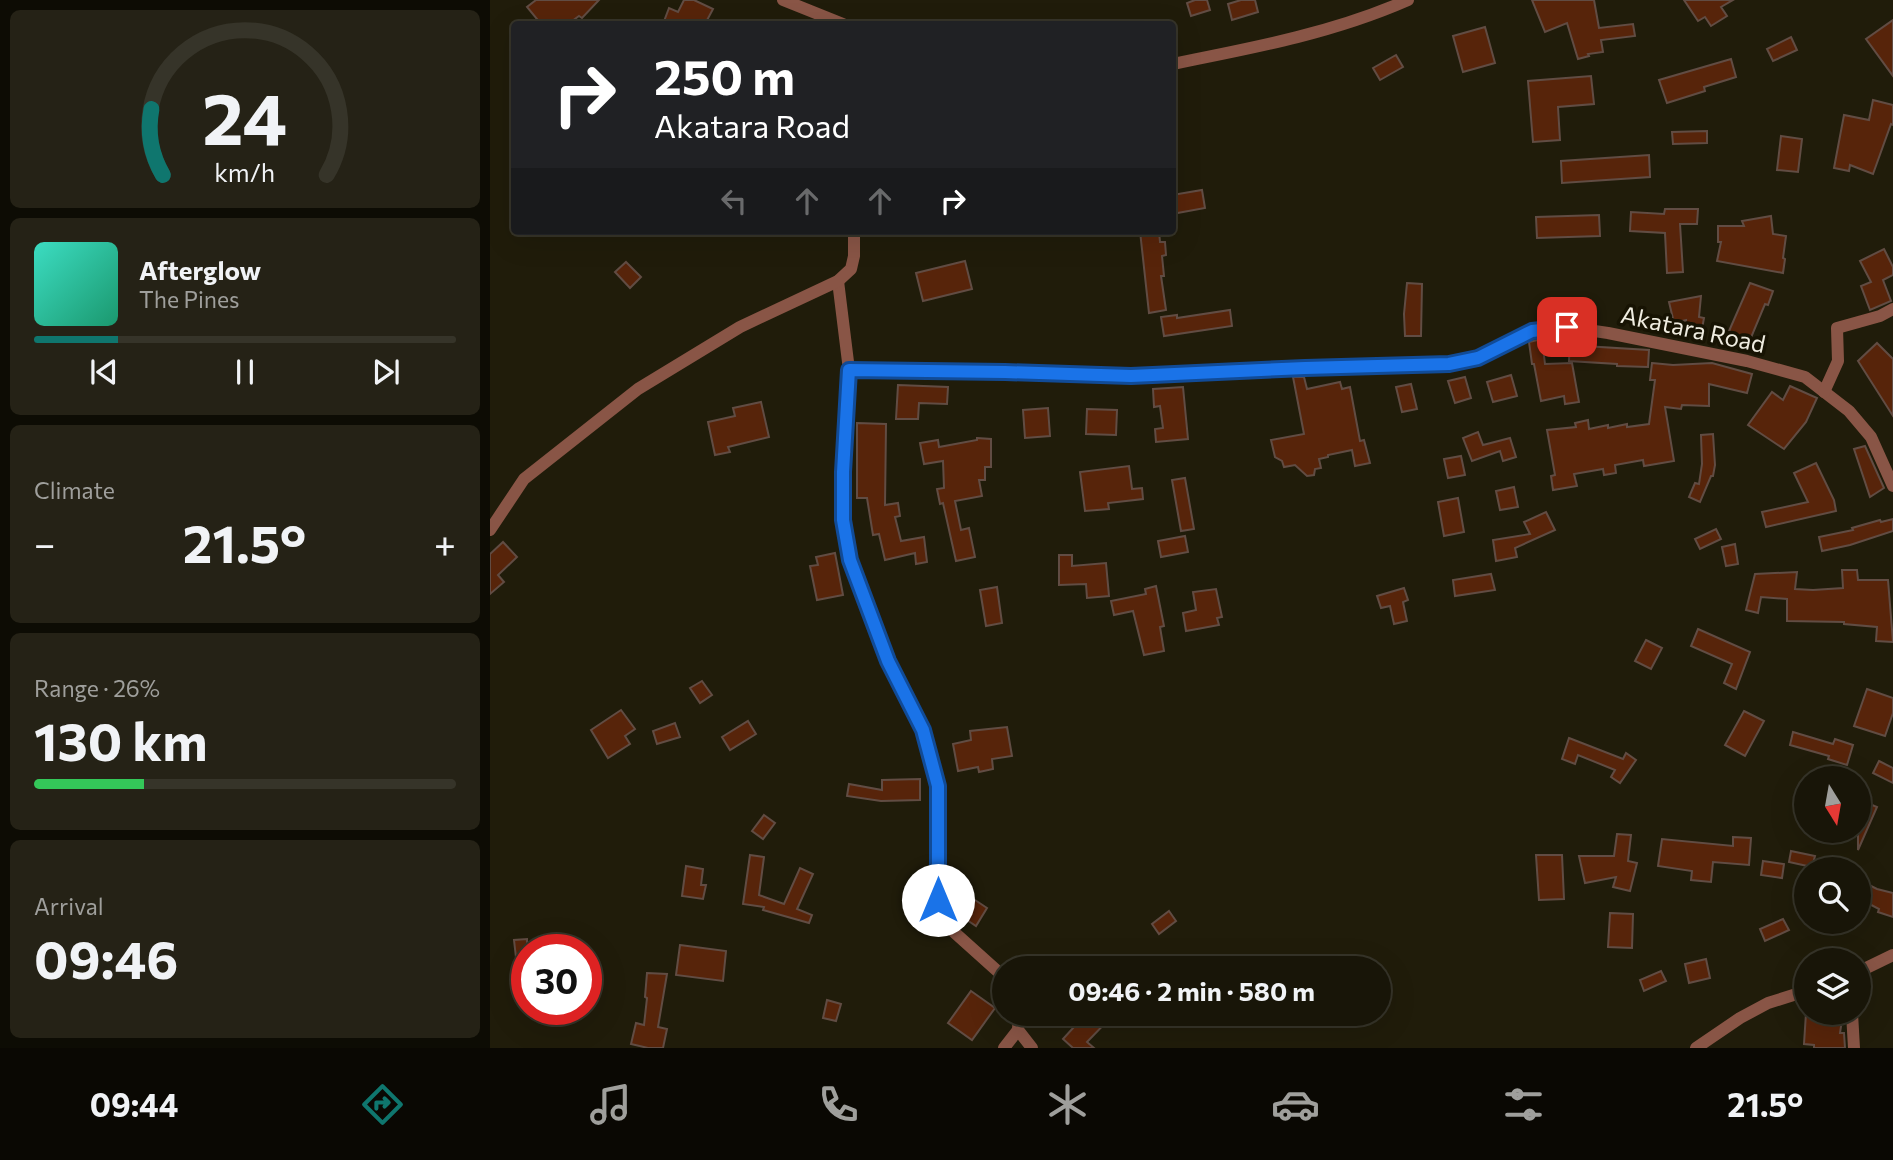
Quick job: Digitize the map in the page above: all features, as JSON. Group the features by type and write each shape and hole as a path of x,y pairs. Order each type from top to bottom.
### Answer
{"street":[{"path":"783,0 836,21"},
{"path":"1176,63 1282,42 1386,10 1408,0"},
{"path":"490,530 524,479 638,389 740,327 838,281 851,269 854,235"},
{"path":"838,281 849,370 843,520 850,560 888,661 923,730 938,786 938,900 941,919 992,966"},
{"path":"1824,392 1839,361 1837,328 1893,310"},
{"name":"Akatara Road","path":"849,370 1131,376 1449,364 1478,358 1532,331 1567,327 1608,332 1747,361 1805,377 1849,411 1871,437 1893,485"},
{"path":"1871,966 1893,955"},
{"path":"1696,1048 1740,1018 1768,1003 1794,995"},
{"path":"1853,1025 1854,1048"},
{"path":"1004,1048 1018,1026"},
{"path":"1018,1030 1032,1048"}],"building":[{"path":"536,0 599,0 582,18 579,16 572,21 539,21 527,7"},
{"path":"684,0 694,0 713,9 707,21 664,21 669,8 678,12"},
{"path":"1207,0 1210,10 1191,16 1187,3"},
{"path":"1255,0 1258,12 1232,20 1228,4"},
{"path":"1532,0 1594,0 1599,28 1633,24 1635,36 1601,40 1603,52 1588,54 1589,56 1578,59 1567,23 1545,32"},
{"path":"1684,0 1733,0 1721,7 1727,16 1711,26 1705,17 1698,21"},
{"path":"1893,20 1893,76 1866,39"},
{"path":"1485,27 1495,63 1463,72 1453,36"},
{"path":"1791,37 1797,50 1773,61 1767,49"},
{"path":"1396,55 1403,67 1380,80 1373,68"},
{"path":"1731,59 1736,77 1704,87 1705,91 1667,103 1659,80"},
{"path":"1591,76 1594,104 1558,107 1560,140 1533,142 1528,81"},
{"path":"1873,100 1893,105 1893,125 1891,124 1873,174 1850,165 1849,171 1834,168 1844,115 1869,120"},
{"path":"1707,131 1707,143 1673,144 1672,132"},
{"path":"1781,136 1802,139 1798,172 1777,170"},
{"path":"1649,155 1650,177 1562,183 1561,161"},
{"path":"1202,190 1205,208 1176,213 1176,194"},
{"path":"1665,209 1698,209 1697,224 1680,224 1683,272 1667,273 1665,233 1630,231 1631,212 1664,214"},
{"path":"1599,215 1600,236 1537,238 1536,217"},
{"path":"1771,216 1773,234 1786,236 1783,273 1717,261 1721,242 1718,242 1718,226 1744,226 1742,221"},
{"path":"1140,235 1159,235 1160,242 1165,242 1166,255 1162,256 1164,276 1161,276 1166,310 1149,313"},
{"path":"1884,249 1893,267 1893,275 1883,280 1891,301 1870,310 1861,286 1871,282 1860,261"},
{"path":"965,261 972,289 923,301 916,273"},
{"path":"626,262 641,277 630,288 615,272"},
{"path":"1407,283 1422,284 1421,336 1405,336"},
{"path":"1750,283 1773,291 1750,340 1729,331"},
{"path":"1701,296 1699,317 1704,318 1702,329 1685,327 1686,320 1674,323 1669,302"},
{"path":"1230,310 1232,326 1164,336 1161,317 1177,315 1177,318"},
{"path":"1570,336 1584,338 1584,346 1649,350 1648,367 1569,361"},
{"path":"1542,339 1545,364 1572,363 1579,402 1565,404 1564,396 1541,401 1529,342"},
{"path":"1877,343 1893,359 1893,416 1858,361"},
{"path":"1652,363 1712,363 1752,374 1747,393 1709,384 1709,406 1682,405 1681,409 1665,407 1674,461 1644,466 1643,460 1615,465 1616,473 1604,475 1603,469 1574,474 1577,486 1553,490 1551,476 1555,475 1547,430 1576,427 1575,423 1588,420 1589,429 1608,425 1608,428 1627,424 1627,427 1649,424 1655,380 1650,380"},
{"path":"1511,375 1517,396 1493,402 1487,382"},
{"path":"1293,377 1304,377 1307,389 1340,382 1342,389 1350,387 1360,441 1364,440 1370,463 1355,466 1352,450 1319,459 1321,468 1315,469 1314,475 1307,476 1295,465 1284,467 1282,461 1275,457 1271,440 1304,434"},
{"path":"1465,377 1471,398 1455,403 1448,381"},
{"path":"1411,384 1417,409 1402,412 1396,387"},
{"path":"898,385 948,387 947,404 919,403 918,419 896,419"},
{"path":"1790,386 1817,398 1806,422 1784,449 1748,425 1772,392 1783,400"},
{"path":"1183,387 1188,439 1156,442 1155,429 1163,428 1160,406 1154,407 1153,389"},
{"path":"761,402 769,437 728,447 730,452 715,455 708,422 735,416 733,408"},
{"path":"1048,408 1050,436 1025,438 1023,410"},
{"path":"1087,409 1117,410 1116,435 1086,434"},
{"path":"857,423 886,424 885,505 898,503 900,516 895,517 901,541 924,537 927,562 916,564 915,553 885,560 879,534 873,535 867,498 857,498"},
{"path":"1478,432 1483,445 1510,438 1516,457 1503,461 1500,451 1472,461 1463,438"},
{"path":"1713,434 1713,476 1700,502 1689,497 1695,483 1699,484 1702,464 1701,435"},
{"path":"977,438 991,439 991,467 985,467 985,480 979,480 982,496 955,501 961,530 969,528 975,557 956,561 943,503 940,504 937,489 944,488 943,461 924,464 920,443 938,440 939,447"},
{"path":"1865,446 1884,488 1870,497 1854,449"},
{"path":"1461,456 1465,475 1448,478 1444,459"},
{"path":"1816,463 1834,500 1836,511 1766,527 1762,512 1808,502 1794,473"},
{"path":"1129,466 1132,489 1142,488 1143,499 1108,503 1109,509 1085,511 1080,472"},
{"path":"1185,478 1194,529 1181,531 1172,480"},
{"path":"1514,487 1518,507 1500,510 1496,491"},
{"path":"1458,498 1464,532 1444,536 1438,502"},
{"path":"1546,512 1555,530 1515,548 1517,557 1496,561 1493,540 1530,534 1524,522"},
{"path":"1893,519 1893,531 1822,551 1819,537 1853,530 1852,528 1880,520"},
{"path":"1716,529 1721,539 1700,549 1695,539"},
{"path":"1185,536 1188,552 1161,557 1158,541"},
{"path":"503,542 517,557 498,575 504,582 490,594 490,554"},
{"path":"1735,544 1738,564 1726,566 1722,547"},
{"path":"835,553 843,595 817,600 810,566 818,565 816,557"},
{"path":"1059,555 1072,555 1072,566 1106,563 1109,596 1087,598 1086,584 1059,585"},
{"path":"1842,570 1857,570 1858,580 1888,580 1893,642 1876,641 1877,627 1844,622 1787,621 1787,599 1761,597 1758,613 1746,610 1755,574 1797,572 1795,589 1813,590 1843,588"},
{"path":"1491,574 1495,590 1455,596 1453,580"},
{"path":"1156,586 1164,626 1160,627 1164,651 1144,655 1133,611 1114,615 1111,601 1146,594 1145,589"},
{"path":"997,587 1002,623 986,626 980,590"},
{"path":"1404,588 1408,600 1403,602 1407,621 1394,624 1390,606 1381,608 1377,596"},
{"path":"1216,589 1222,617 1217,618 1219,625 1186,631 1183,613 1196,610 1193,592"},
{"path":"1698,629 1750,652 1736,689 1724,683 1732,664 1691,646"},
{"path":"1646,640 1662,648 1651,669 1635,661"},
{"path":"702,681 712,695 700,703 690,688"},
{"path":"1867,689 1893,698 1893,713 1885,736 1854,726"},
{"path":"621,710 635,729 625,736 630,744 608,758 591,730"},
{"path":"1744,711 1764,721 1745,756 1725,745"},
{"path":"748,721 756,734 730,750 722,737"},
{"path":"675,723 680,737 657,744 653,731"},
{"path":"1007,727 1012,756 992,759 993,769 979,772 978,767 958,771 953,744 971,740 970,731"},
{"path":"1793,732 1833,744 1835,739 1853,745 1847,765 1828,759 1829,756 1790,745"},
{"path":"1569,738 1623,759 1626,753 1636,760 1620,783 1611,777 1615,770 1578,755 1575,764 1562,759"},
{"path":"1879,761 1893,768 1893,783 1873,773"},
{"path":"920,779 920,800 881,801 847,796 849,784 882,790 882,780"},
{"path":"1871,804 1877,807 1871,821"},
{"path":"764,815 775,823 763,839 752,831"},
{"path":"1617,834 1631,835 1628,861 1637,863 1630,891 1613,887 1616,877 1585,883 1579,856 1614,856"},
{"path":"1733,837 1751,838 1749,865 1713,862 1711,882 1691,880 1692,871 1658,866 1662,839 1733,846"},
{"path":"1791,851 1815,856 1794,857 1794,863 1789,862"},
{"path":"750,855 764,857 759,895 784,904 800,868 813,874 797,909 812,915 809,923 763,910 764,907 743,904"},
{"path":"1536,855 1562,855 1564,899 1539,900"},
{"path":"1763,861 1784,864 1782,878 1761,875"},
{"path":"686,866 703,869 701,885 706,885 703,899 682,896"},
{"path":"1871,886 1893,893 1893,917 1878,912 1879,909 1871,905"},
{"path":"975,900 987,908 976,926 964,918"},
{"path":"1169,911 1176,921 1159,934 1152,924"},
{"path":"1610,913 1633,914 1632,948 1608,947"},
{"path":"1783,919 1789,930 1765,941 1760,929"},
{"path":"680,945 726,951 723,981 676,975"},
{"path":"1706,959 1710,978 1689,983 1685,964"},
{"path":"1661,971 1666,981 1644,991 1640,980"},
{"path":"647,973 667,974 658,1027 667,1029 663,1048 631,1044 636,1023 644,1025"},
{"path":"971,991 992,1006 992,1012 972,1040 948,1023"},
{"path":"827,1000 841,1004 836,1021 823,1018"},
{"path":"1805,1025 1841,1025 1840,1033 1844,1033 1845,1048 1814,1048 1814,1045 1804,1044"},
{"path":"1102,1026 1087,1042 1094,1048 1073,1048 1063,1039 1074,1027"}],"route":[{"path":"938,900 938,786 923,730 888,661 850,560 843,520 849,370 1131,376 1449,364 1478,358 1532,331 1567,327"}]}
